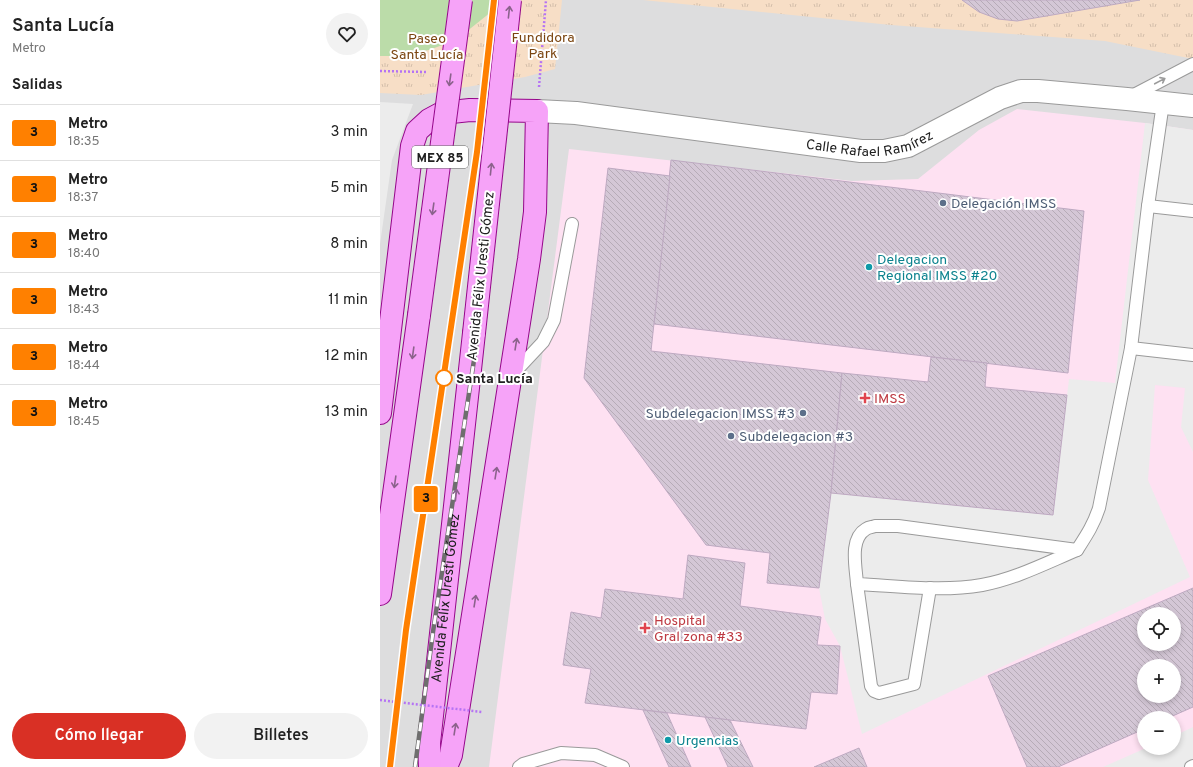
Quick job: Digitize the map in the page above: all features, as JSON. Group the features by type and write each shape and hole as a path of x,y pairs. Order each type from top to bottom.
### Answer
{"main road":[{"name":"MEX 85","path":"380,594 460,0"},
{"name":"Avenida Félix Uresti Gómez","path":"430,767 429,743 510,0"},
{"path":"380,413 412,146 417,131 429,120 442,113 470,110 537,111 535,212 529,259 451,755 446,767"}],"street":[{"name":"Calle Rafael Ramírez","path":"537,111 576,113 861,151 884,151 908,146 1000,98 1020,91 1038,90 1193,106"}],"lane":[{"path":"1127,98 1193,64"},
{"path":"857,584 951,589 983,584 1020,574 1077,550 1088,534 1095,521 1099,508 1131,348 1148,206 1163,103"},
{"path":"1148,206 1193,211"},
{"path":"511,376 543,342 554,320 572,224"},
{"path":"1131,348 1193,355"},
{"path":"930,588 914,684 879,693 874,691 871,686 857,584 855,550 857,539 865,529 876,526 898,526 1077,550"},
{"path":"519,767 523,764 561,753 595,755 623,767"}],"path":[{"path":"537,111 546,0"},
{"path":"380,700 482,712"}],"shaded area":[{"name":"IMSS","path":"380,0 1193,0 1193,767 380,767"},
{"path":"380,0 506,0 456,40 429,50 395,56 380,56"},
{"path":"380,102 413,104 392,160 380,244"},
{"name":"IMSS","path":"1017,109 1145,123 1193,130 1193,767 489,767 569,149 852,181 918,179 979,130"},
{"path":"1145,123 1193,130 1193,452 1181,427 1185,388 1155,385 1148,480 1190,577 862,734 840,646 825,619 819,588 831,493 1053,515 1069,379 1115,383"},
{"path":"1193,727 1193,767 1103,767 1137,752 1137,755 1181,755 1181,733"}],"green space":[{"name":"Paseo Santa Lucía","path":"380,0 562,0 555,69 525,77 421,95 380,93"},
{"path":"643,0 1193,0 1193,59 1105,41 891,25"}],"building":[{"path":"962,0 1140,0 1017,21 998,19 979,12"},
{"name":"Delegacion Regional IMSS #20","path":"671,160 1084,211 1068,373 654,324"},
{"name":"Subdelegacion #3","path":"608,168 670,176 651,351 842,373 831,493 819,588 767,583 770,553 706,545 584,378"},
{"path":"931,357 987,363 985,387 1067,395 1053,515 831,493 842,373 928,382"},
{"path":"688,555 745,563 740,606 821,617 817,645 840,646 837,694 811,692 806,729 585,703 591,669 563,665 571,612 601,618 605,589 683,599"},
{"path":"1193,588 1193,707 1181,712 1181,711 1137,711 1137,732 1058,767 1027,767 988,676 1137,612 1137,651 1181,651 1181,607 1149,607"},
{"name":"Urgencias","path":"643,710 667,713 691,767 669,767"},
{"name":"Urgencias","path":"705,717 730,720 753,767 728,767"},
{"path":"859,748 867,767 814,767"}],"railway":[{"path":"390,767 406,630 477,152 494,0"},
{"path":"415,767 433,632 493,234 519,0"}],"metro line":[{"name":"3","path":"390,767 406,630 477,152 494,0"}],"place":[{"name":"Delegación IMSS","path":"943,203"},
{"name":"Delegacion Regional IMSS #20","path":"869,267"},
{"name":"Santa Lucía","path":"444,378"},
{"name":"IMSS","path":"865,398"},
{"name":"Subdelegacion IMSS #3","path":"803,413"},
{"name":"Subdelegacion #3","path":"731,436"},
{"name":"Hospital Gral zona #33","path":"645,628"},
{"name":"Urgencias","path":"668,740"}],"park label":[{"name":"Fundidora Park","path":"543,46"}]}
